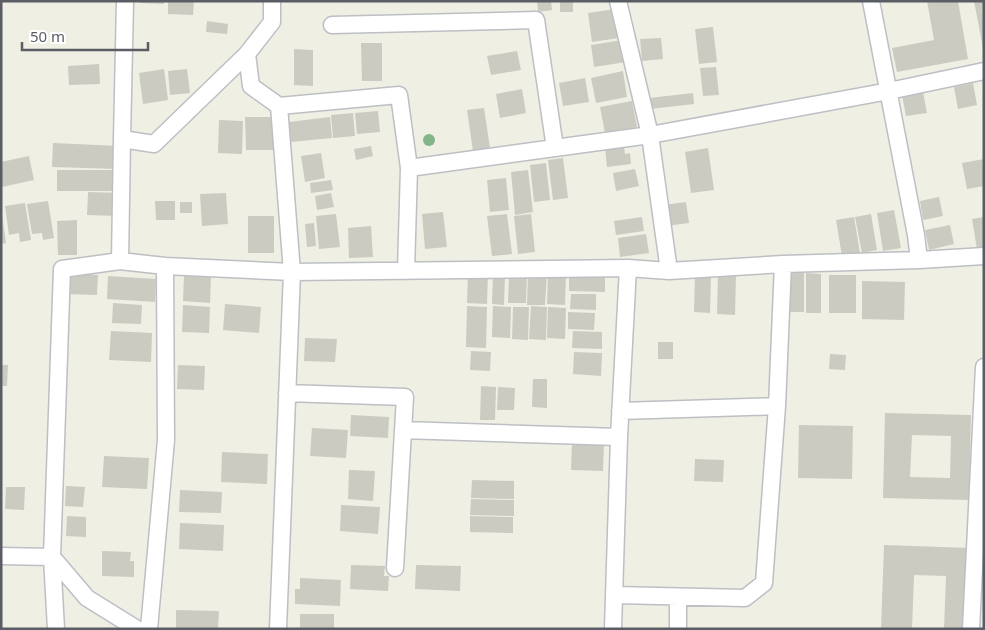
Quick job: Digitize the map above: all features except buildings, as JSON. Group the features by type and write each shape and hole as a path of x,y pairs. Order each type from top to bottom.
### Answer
{"street":[{"path":"120,261 125,1"},
{"path":"122,139 154,144 247,54 272,22 272,1"},
{"path":"618,1 650,135 669,271"},
{"path":"871,1 916,235 919,260"},
{"path":"332,25 536,20 555,148"},
{"path":"247,54 251,86 278,106 399,95 409,168 406,271"},
{"path":"409,168 650,135 889,92 984,71"},
{"path":"278,106 292,272 278,629"},
{"path":"56,629 52,557 62,269 120,261 165,266 292,272 628,268 669,271 782,264 984,256"},
{"path":"615,595 745,598 764,583 777,406 782,264"},
{"path":"149,629 166,440 165,266"},
{"path":"613,629 620,411 628,268"},
{"path":"971,629 984,367"},
{"path":"287,393 405,397 395,568"},
{"path":"620,411 777,406"},
{"path":"403,430 619,437"},
{"path":"1,556 52,557 86,598 137,629"},
{"path":"678,597 678,629"}]}
